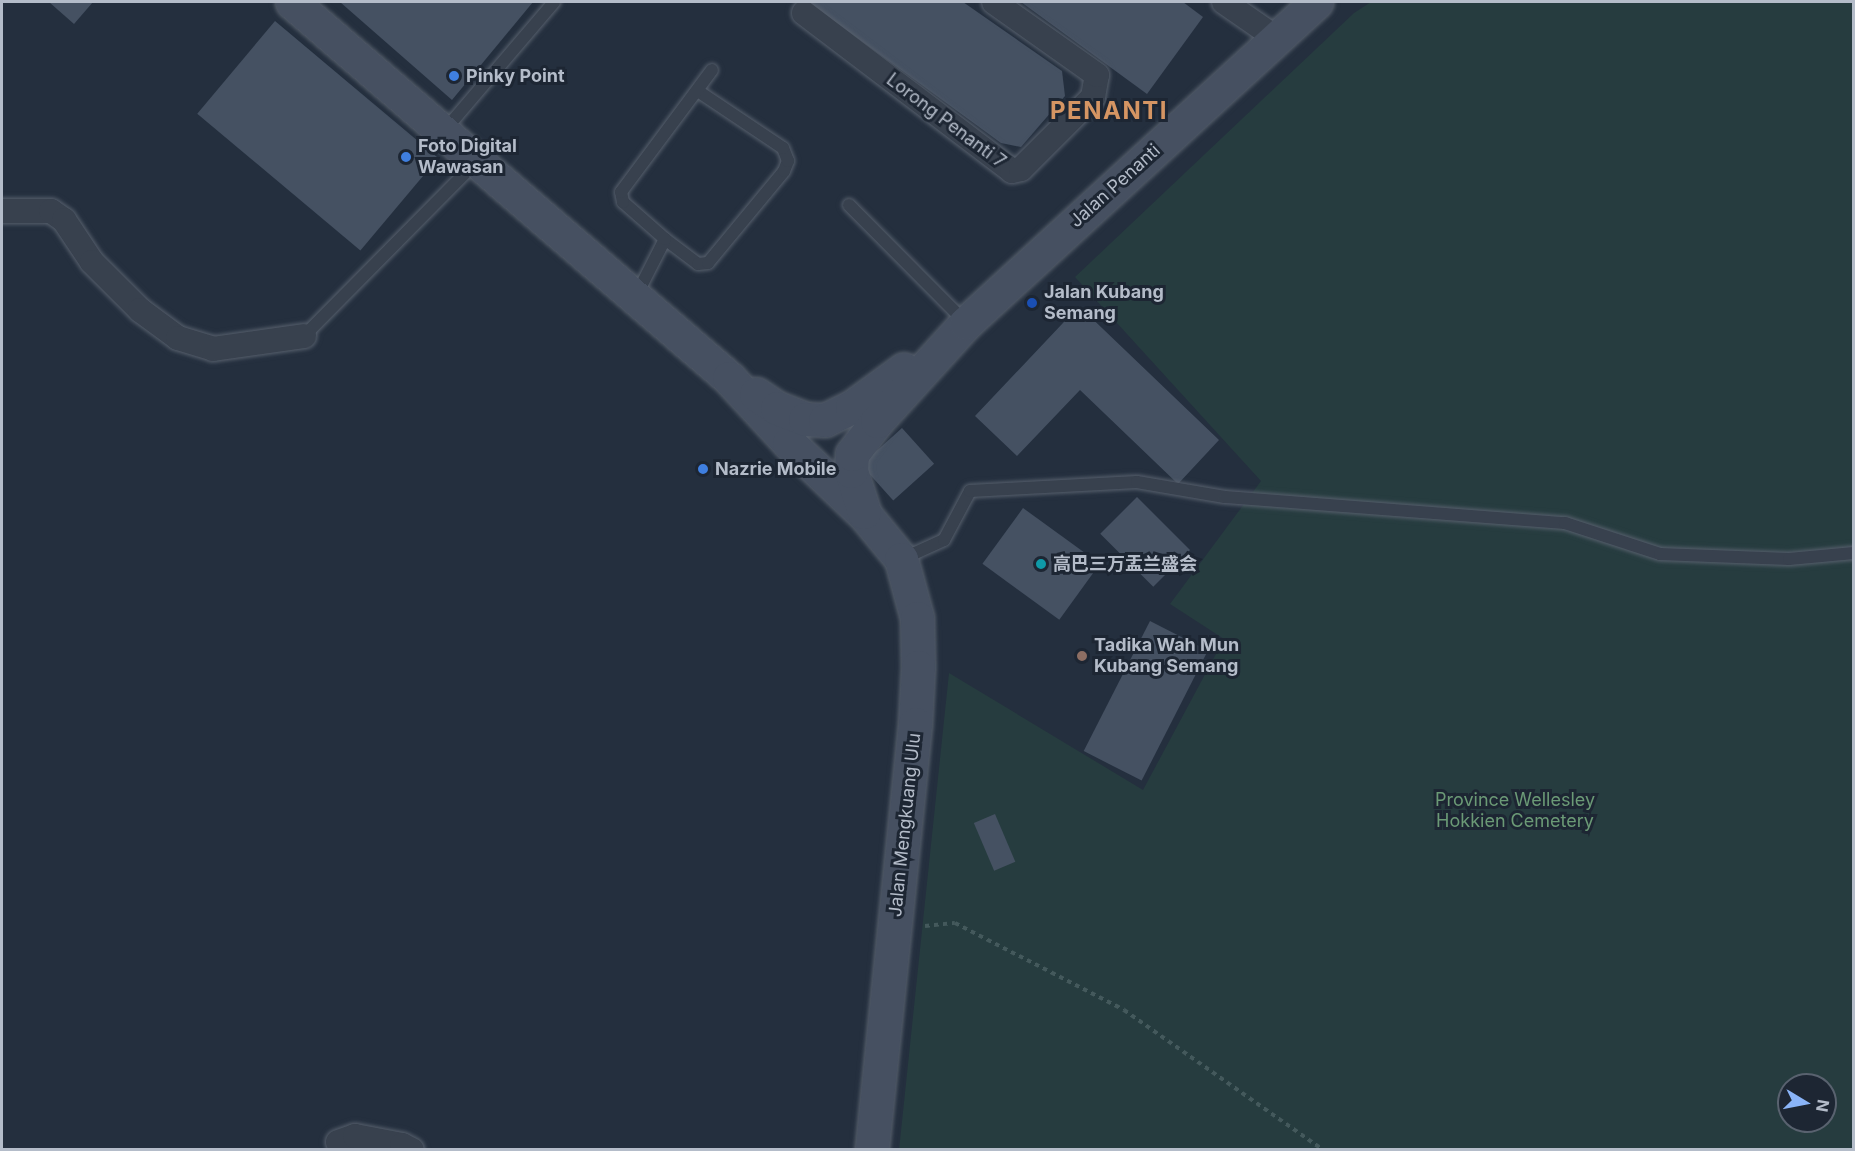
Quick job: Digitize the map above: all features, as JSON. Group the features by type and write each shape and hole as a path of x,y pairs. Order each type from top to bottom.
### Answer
{"main road":[{"path":"292,2 729,378 789,443 865,515"},
{"name":"Jalan Penanti","path":"865,515 851,471 852,454 877,421 966,323 1316,2"},
{"name":"Jalan Penanti","path":"729,378 777,408 805,419 825,420 852,407 966,323"},
{"name":"Jalan Mengkuang Ulu","path":"865,515 901,559 917,618 918,667 872,1149"}],"street":[{"name":"Lorong Penanti 7","path":"804,13 1012,171 1021,169 1093,97 1097,75 994,2"},
{"path":"1224,2 1276,38"},
{"path":"2,211 51,211 64,220 92,262 132,302 178,338 213,349 304,336"},
{"path":"338,1142 355,1136 412,1149"}],"lane":[{"path":"444,132 554,2"},
{"path":"698,91 783,148 788,161 784,171 708,263 698,264 623,202 621,192 712,70"},
{"path":"304,336 477,161"},
{"path":"849,205 966,323"},
{"path":"635,297 665,239"},
{"path":"901,559 944,540 970,491 1137,482 1225,497 1565,524 1659,554 1789,559 1854,553"}],"path":[{"path":"894,929 955,923 1053,973 1124,1010 1323,1149"}],"green space":[{"name":"Province Wellesley Hokkien Cemetery","path":"1371,2 1853,2 1853,1149 899,1150 949,673 1143,790 1224,639 1170,604 1261,481 1075,277 1354,13"}],"building":[{"path":"49,2 93,2 74,24"},
{"path":"340,2 533,2 452,100"},
{"path":"808,2 963,2 1062,71 1065,96 1021,147 1001,143"},
{"path":"1021,2 1183,2 1203,17 1147,94"},
{"path":"275,21 438,158 360,251 197,114"},
{"path":"1079,306 1219,440 1178,484 1080,390 1017,456 975,416"},
{"path":"902,428 934,464 893,500 861,465"},
{"path":"1137,497 1190,550 1153,587 1100,534"},
{"name":"高巴三万盂兰盛会","path":"1023,508 1100,564 1059,620 982,564"},
{"path":"1150,621 1208,651 1142,781 1084,751"},
{"path":"995,814 1015,862 994,871 974,823"}],"place":[{"name":"Pinky Point","path":"454,76"},
{"name":"Foto Digital Wawasan","path":"406,157"},
{"name":"Jalan Kubang Semang","path":"1032,303"},
{"name":"Nazrie Mobile","path":"703,469"},
{"name":"高巴三万盂兰盛会","path":"1041,564"},
{"name":"Tadika Wah Mun Kubang Semang","path":"1082,656"}],"district":[{"name":"PENANTI","path":"1109,111"}]}
